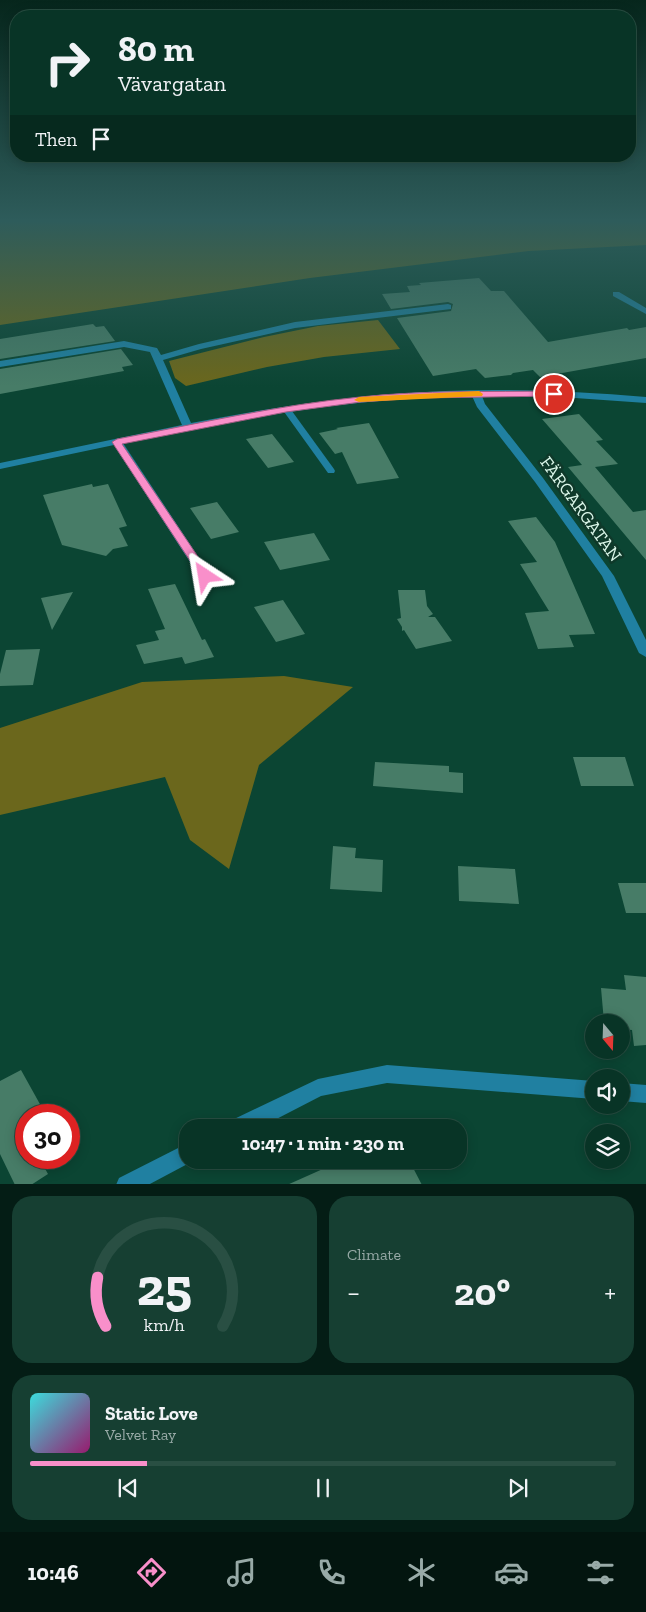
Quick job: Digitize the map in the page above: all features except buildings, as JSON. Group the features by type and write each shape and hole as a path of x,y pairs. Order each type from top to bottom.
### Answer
{"street":[{"path":"616,294 646,311"},
{"path":"158,360 198,347 295,325 448,307"},
{"path":"0,364 124,344 154,350 188,427"},
{"path":"0,466 188,427 286,409 361,399 476,394 554,394 646,400"},
{"name":"FÄRGARGATAN","path":"476,394 480,405 539,480 608,576 646,652"},
{"path":"117,442 205,576"},
{"path":"255,1119 318,1088 387,1074 585,1089"},
{"path":"630,1093 646,1094"},
{"path":"126,1184 179,1158"}],"lane":[{"path":"286,409 331,471"}],"shaded area":[{"path":"0,277 316,277 310,278 0,325"},
{"path":"378,320 400,349 324,357 267,367 186,386 175,378 169,361 264,337 318,326"},
{"path":"284,676 353,687 259,765 229,869 190,840 165,777 0,815 0,728 142,682"}],"slow traffic":[{"path":"359,400 418,395 479,394"}],"route":[{"path":"205,576 117,442 286,409 361,399 418,395 554,394"}]}
